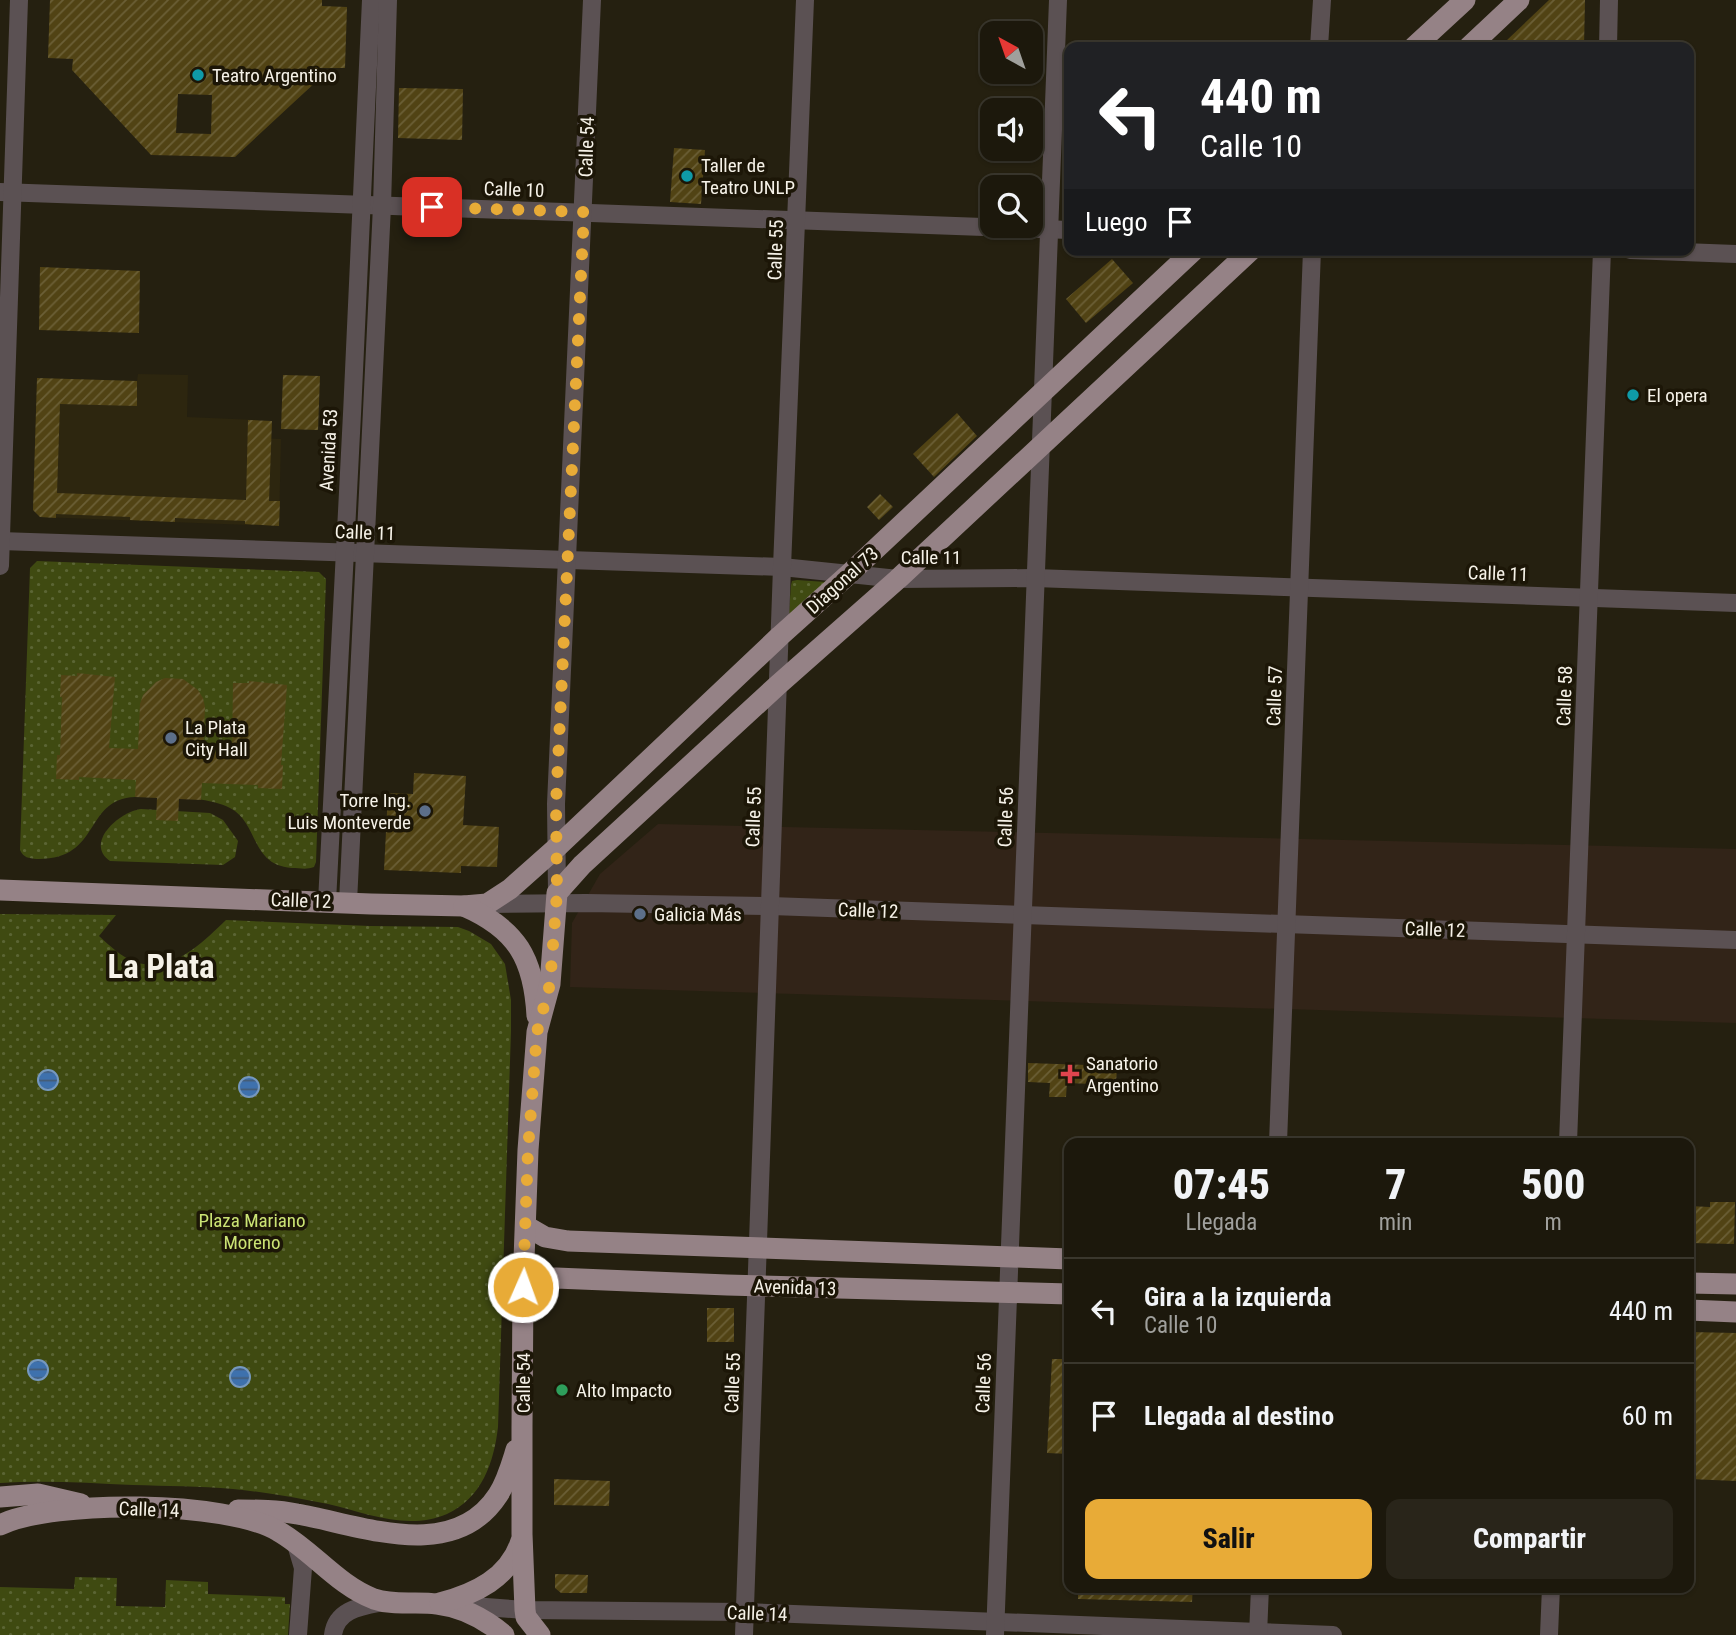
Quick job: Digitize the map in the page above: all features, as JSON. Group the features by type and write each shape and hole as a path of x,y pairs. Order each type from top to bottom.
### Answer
{"main road":[{"path":"1419,42 1465,0"},
{"path":"1474,42 1519,0"},
{"name":"Diagonal 73","path":"487,904 510,889 555,849 1188,256"},
{"name":"Diagonal 73","path":"556,898 582,865 898,579 1245,256"},
{"name":"Calle 12","path":"0,890 464,906 487,904"},
{"name":"Calle 54","path":"526,1620 522,1534 522,1427 528,1150 537,1032 550,984 556,898"},
{"path":"464,906 498,924 521,951 532,975 537,1032"},
{"name":"Avenida 13","path":"526,1226 545,1237 568,1241 1064,1259"},
{"name":"Avenida 13","path":"523,1287 537,1280 556,1278 1064,1294"},
{"path":"1694,1283 1736,1284"},
{"path":"1694,1310 1736,1312"},
{"name":"Calle 14","path":"0,1497 38,1494 90,1506 208,1511 266,1509 387,1534 421,1535 453,1530 482,1513 498,1496 508,1477 522,1427"},
{"name":"Calle 14","path":"0,1525 17,1518 90,1506"},
{"name":"Calle 14","path":"208,1511 267,1525 295,1541 344,1582 370,1597 383,1602 438,1604"},
{"path":"438,1604 462,1597 494,1580 516,1554 522,1534"},
{"path":"438,1604 469,1612 504,1635"},
{"path":"526,1620 540,1635"}],"street":[{"path":"0,566 6,192 19,0"},
{"name":"Avenida 53","path":"338,902 343,552 363,205 370,0"},
{"path":"338,902 364,552 382,206 388,0"},
{"name":"Calle 54","path":"556,898 555,849 592,0"},
{"name":"Calle 55","path":"744,1635 805,0"},
{"name":"Calle 56","path":"995,1628 1058,0"},
{"path":"1319,42 1322,0"},
{"path":"1608,42 1609,0"},
{"name":"Calle 10","path":"6,192 1064,230"},
{"path":"1694,252 1736,254"},
{"name":"Calle 57","path":"1278,1138 1312,256"},
{"name":"Calle 58","path":"1568,1138 1602,256"},
{"name":"Calle 11","path":"1,541 782,567 898,579 1035,578 1736,603"},
{"name":"Calle 12","path":"487,904 556,898 1736,940"},
{"path":"295,1541 303,1569 298,1635"},
{"path":"1258,1634 1260,1593"},
{"path":"1549,1635 1551,1593"},
{"path":"333,1635 338,1621 350,1610 383,1602"},
{"name":"Calle 14","path":"438,1604 526,1620 745,1612 995,1628 1333,1635"}],"shaded area":[{"path":"138,374 188,375 187,417 258,420 258,438 281,439 279,526 40,517 33,510 37,378 137,381"},
{"path":"658,824 1736,849 1736,1023 570,987 572,923 600,874"}],"green space":[{"path":"37,561 319,572 326,579 314,867 292,868 278,865 269,859 262,852 246,823 230,808 209,801 170,797 119,800 107,808 72,850 58,857 37,859 23,855 20,850 30,568"},
{"path":"792,581 826,582 792,618 789,613 791,585"},
{"path":"141,809 210,813 223,820 238,841 235,857 223,865 110,861 103,854 103,837 123,816"},
{"name":"Plaza Mariano Moreno","path":"0,914 116,915 99,936 125,957 149,965 161,964 185,954 226,920 458,927 491,944 505,964 511,1000 498,1427 484,1478 469,1499 459,1507 432,1519 402,1521 328,1504 233,1489 66,1482 0,1483"},
{"path":"75,1577 117,1578 116,1606 165,1607 166,1580 208,1582 208,1594 285,1597 285,1604 290,1604 288,1635 0,1635 0,1587 74,1589"}],"water":[{"path":"48,1070 55,1073 58,1080 55,1087 48,1090 41,1087 38,1080 41,1073"},
{"path":"249,1077 256,1080 259,1087 256,1094 249,1097 242,1094 239,1087 242,1080"},
{"path":"38,1360 45,1363 48,1370 45,1377 38,1380 31,1377 28,1370 31,1363"},
{"path":"240,1367 247,1370 250,1377 247,1384 240,1387 233,1384 230,1377 233,1370"}],"building":[{"name":"Teatro Argentino","path":"50,0 322,0 322,6 347,7 345,68 320,68 319,79 235,157 151,155 72,70 73,59 48,58","holes":["178,94 212,95 211,134 176,133"]},
{"path":"1549,0 1585,0 1584,42 1506,41"},
{"path":"399,88 463,89 462,140 398,138"},
{"name":"Taller de Teatro UNLP","path":"674,148 705,150 701,204 670,202"},
{"path":"1112,259 1133,283 1086,323 1066,299"},
{"path":"40,267 140,271 139,333 39,330"},
{"path":"283,375 320,376 318,430 281,429"},
{"path":"37,378 137,381 137,406 60,404 57,493 246,500 248,420 272,421 269,501 280,501 279,526 245,524 245,521 175,518 175,522 56,514 56,518 40,517 33,510"},
{"path":"957,413 977,436 934,477 913,454"},
{"path":"880,494 893,507 879,520 867,507"},
{"name":"La Plata City Hall","path":"77,673 115,677 109,748 138,749 140,704 143,695 156,682 165,678 183,679 198,690 203,698 203,752 232,753 233,683 249,681 287,685 281,765 282,789 258,788 258,785 202,783 201,800 179,799 178,821 156,820 157,798 135,797 136,780 79,777 79,780 56,779 57,755 60,755 61,675 77,676"},
{"name":"Torre Ing. Luis Monteverde","path":"414,773 466,776 463,825 499,827 497,867 461,866 461,873 384,870 388,793 413,794"},
{"name":"Sanatorio Argentino","path":"1028,1063 1117,1066 1116,1085 1067,1083 1066,1097 1049,1097 1050,1083 1028,1082"},
{"path":"1710,1202 1735,1202 1734,1244 1694,1243 1694,1206 1710,1207"},
{"path":"707,1308 734,1308 734,1342 707,1342"},
{"path":"1694,1332 1736,1333 1736,1481 1694,1479"},
{"path":"1052,1359 1064,1359 1064,1454 1047,1453"},
{"path":"554,1479 610,1481 609,1506 554,1505"},
{"path":"555,1574 588,1575 587,1593 561,1593 555,1588"},
{"path":"1078,1593 1193,1593 1192,1602 1078,1599"}],"place":[{"name":"Teatro Argentino","path":"198,75"},
{"name":"Taller de Teatro UNLP","path":"687,176"},
{"name":"El opera","path":"1633,395"},
{"name":"La Plata City Hall","path":"171,738"},
{"name":"Torre Ing. Luis Monteverde","path":"425,811"},
{"name":"Galicia Más","path":"640,914"},
{"name":"Sanatorio Argentino","path":"1070,1074"},
{"name":"Alto Impacto","path":"562,1390"}],"district":[{"name":"La Plata","path":"161,966"}],"route":[{"path":"432,207 584,212 556,804 557,893 550,984 537,1032 528,1150 523,1287"}]}
